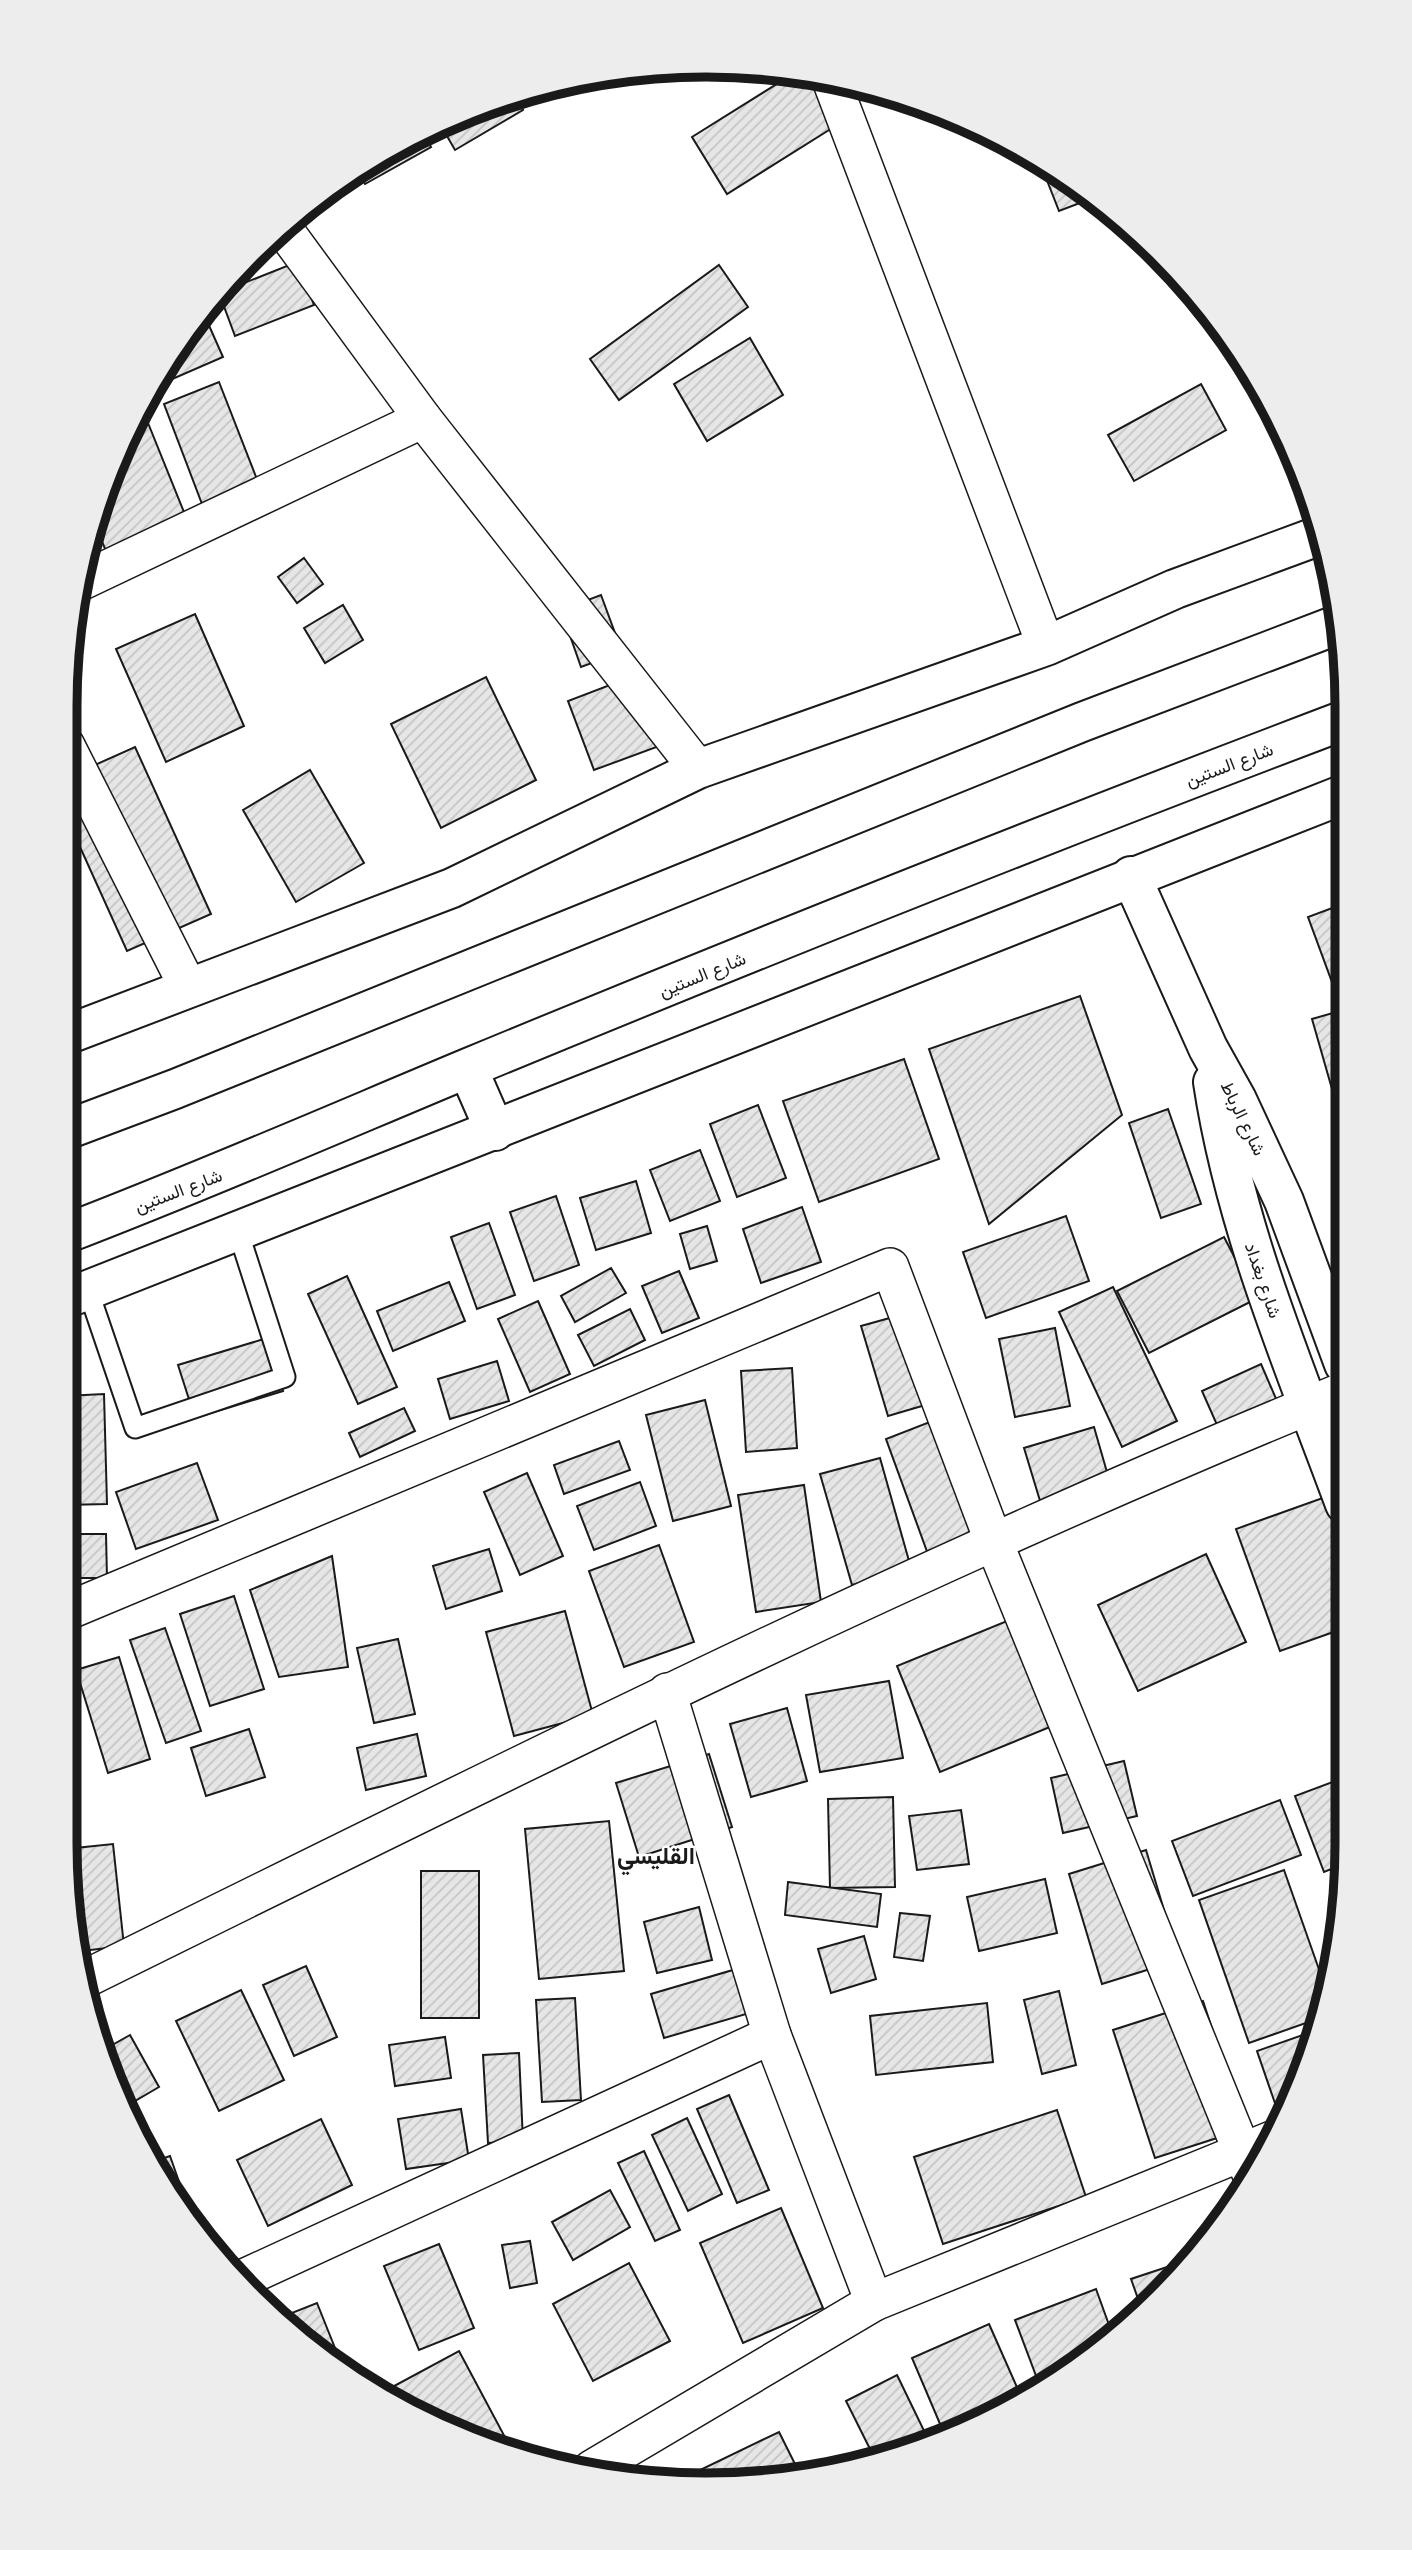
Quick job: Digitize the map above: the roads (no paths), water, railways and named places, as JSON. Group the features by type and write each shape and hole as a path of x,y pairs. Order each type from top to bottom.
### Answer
{"main road":[{"path":"77,1031 188,986 452,888 698,769 1046,646 1175,589 1313,538"},
{"path":"77,1125 175,1089 1082,722 1330,627"},
{"name":"شارع الستين","path":"77,1229 228,1171 468,1069 1080,821 1335,724"},
{"path":"77,1295 1131,876 1335,798"},
{"name":"شارع الرباط","path":"1131,876 1208,1048 1237,1100 1284,1201 1335,1340"},
{"name":"شارع بغداد","path":"1208,1048 1218,1113 1250,1240 1335,1478"},
{"path":"468,1069 495,1131"}],"street":[{"path":"835,90 1046,646"},
{"path":"288,235 423,419 698,769"},
{"path":"90,577 423,419"},
{"path":"77,768 188,986"},
{"path":"77,1607 890,1267 993,1540 1254,2153"},
{"path":"91,1976 667,1692 993,1540 1335,1395"},
{"path":"667,1692 772,2035 874,2302"},
{"path":"249,2276 772,2035"},
{"path":"600,2464 874,2302 1251,2157"}],"lane":[{"path":"77,1295 135,1428 285,1377 239,1231"}],"district":[{"name":"القليسي","path":"656,1854"}]}
